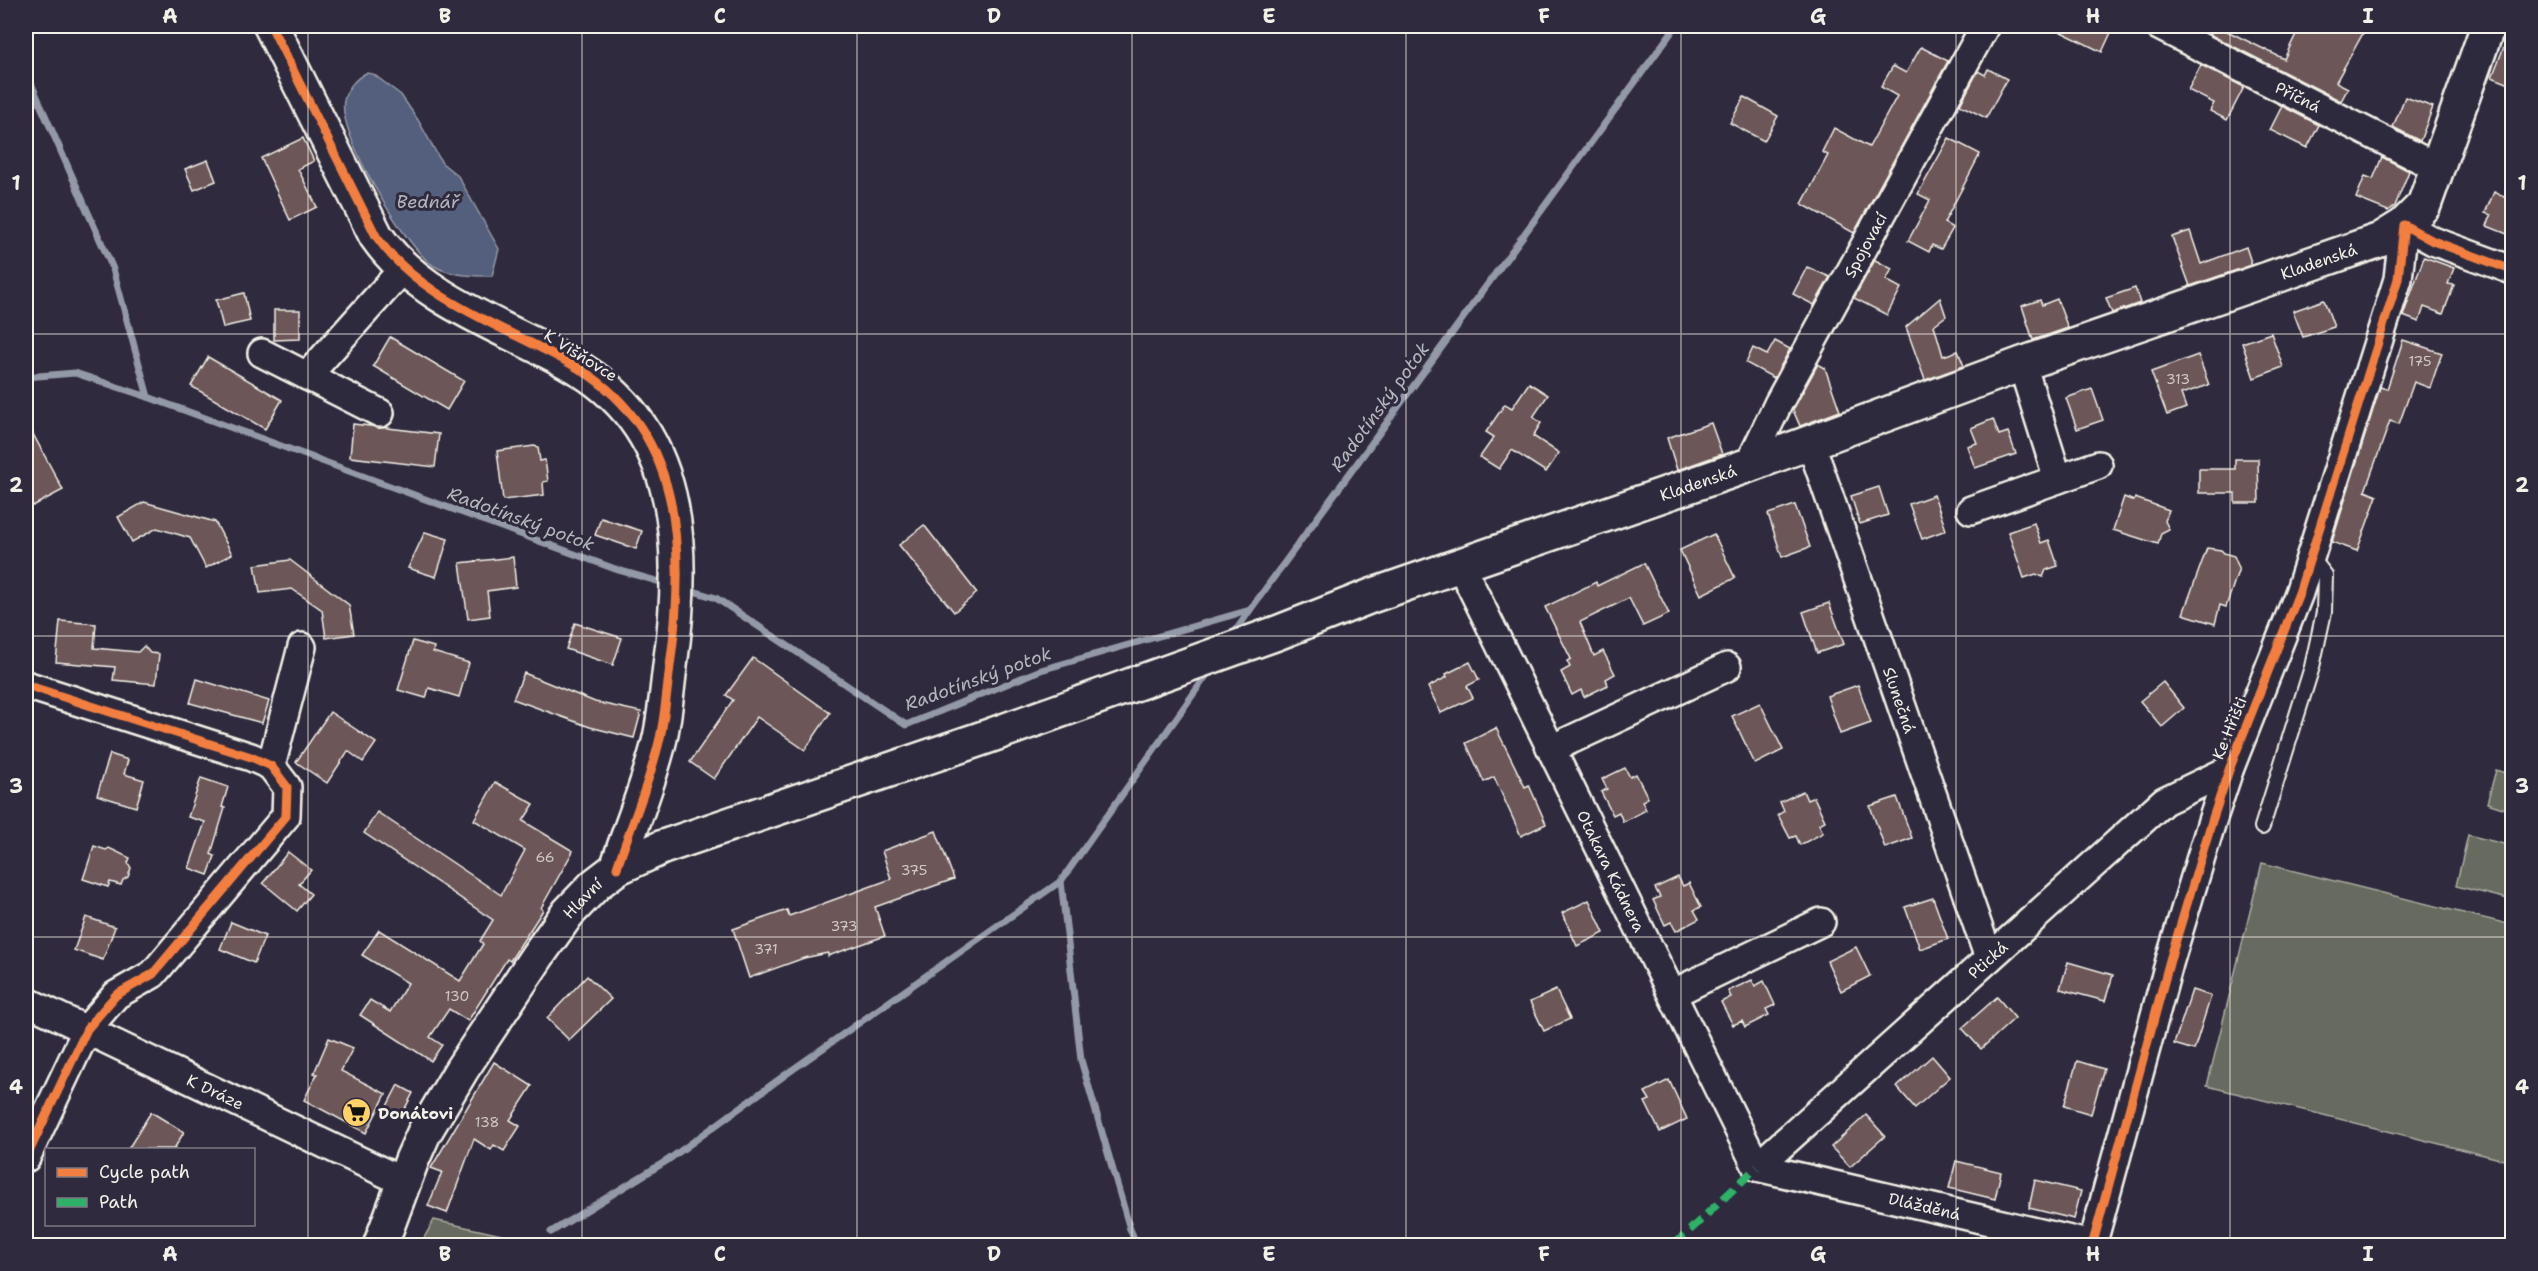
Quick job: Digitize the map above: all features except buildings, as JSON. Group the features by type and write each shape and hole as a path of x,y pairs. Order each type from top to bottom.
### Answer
{"main road":[{"name":"K Višňovce","path":"271,26 376,236 403,269 444,297 555,355 609,388 628,409 645,434 664,476 673,514 677,555 673,650 660,738 617,868"},
{"name":"Kladenská","path":"1371,596 1749,465 2022,364 2380,240 2404,225 2424,205 2488,26"},
{"name":"Hlavní","path":"380,1245 424,1133 462,1069 538,956 583,897 617,868 663,848 989,736 1276,633 1371,596"}],"street":[{"name":"Spojovací","path":"1749,465 1778,404 1985,26"},
{"name":"Příčná","path":"2159,26 2438,168"},
{"path":"2404,225 2433,240 2512,270"},
{"name":"Ke Hřišti","path":"2092,1245 2170,960 2229,770 2299,593 2398,279 2404,225"},
{"path":"307,376 403,269"},
{"path":"262,353 380,413"},
{"path":"2022,364 2058,479"},
{"name":"Slunečná","path":"1810,441 1989,958"},
{"path":"1971,510 2098,465"},
{"name":"Otakara Kádnera","path":"1461,566 1757,1167"},
{"path":"271,766 302,647"},
{"path":"1551,749 1727,667"},
{"path":"26,685 251,757 271,766 287,787 286,816 153,974 116,995 87,1029 26,1158"},
{"name":"Ptická","path":"1757,1167 2164,801 2229,770"},
{"path":"1672,994 1821,922"},
{"name":"K Dráze","path":"26,1001 404,1182"},
{"name":"Dlážděná","path":"1757,1167 2092,1245"}],"lane":[{"path":"2262,827 2312,667 2324,612 2325,575 2310,556"}],"green space":[{"path":"2496,770 2512,775 2512,811 2487,803"},
{"path":"2468,835 2512,846 2512,900 2456,886"},
{"path":"2262,863 2512,925 2512,1162 2207,1086"},
{"path":"434,1220 537,1243 536,1246 420,1245"}],"water":[{"name":"Bednář","path":"366,73 373,74 401,95 442,163 458,176 499,249 492,276 455,274 434,266 407,238 391,215 362,163 345,117 344,101 347,92 355,81"}],"waterway":[{"name":"Radotínský potok","path":"687,589 716,598 906,725 1041,670 1250,610 1676,26"},
{"path":"26,72 113,269 148,397"},
{"name":"Radotínský potok","path":"26,377 75,373 148,397 618,570 667,584"},
{"path":"1233,635 1250,610"},
{"path":"1137,1246 1130,1229 1081,1060 1061,881 1211,669"},
{"path":"551,1232 668,1160 1061,881"}],"marked path":[{"path":"1673,1246 1757,1167"}],"cycle path":[{"path":"271,26 376,236 394,258 440,295 571,364 609,390 637,422 657,457 669,496 676,537 675,623 660,738 646,787 617,868"},
{"path":"2092,1246 2170,960 2212,821 2229,770 2299,593 2398,279 2404,225 2433,241 2512,270"},
{"path":"26,685 251,757 271,766 287,787 286,816 153,974 116,995 87,1029 26,1158"}],"place":[{"name":"Donátovi","path":"357,1113"}]}
